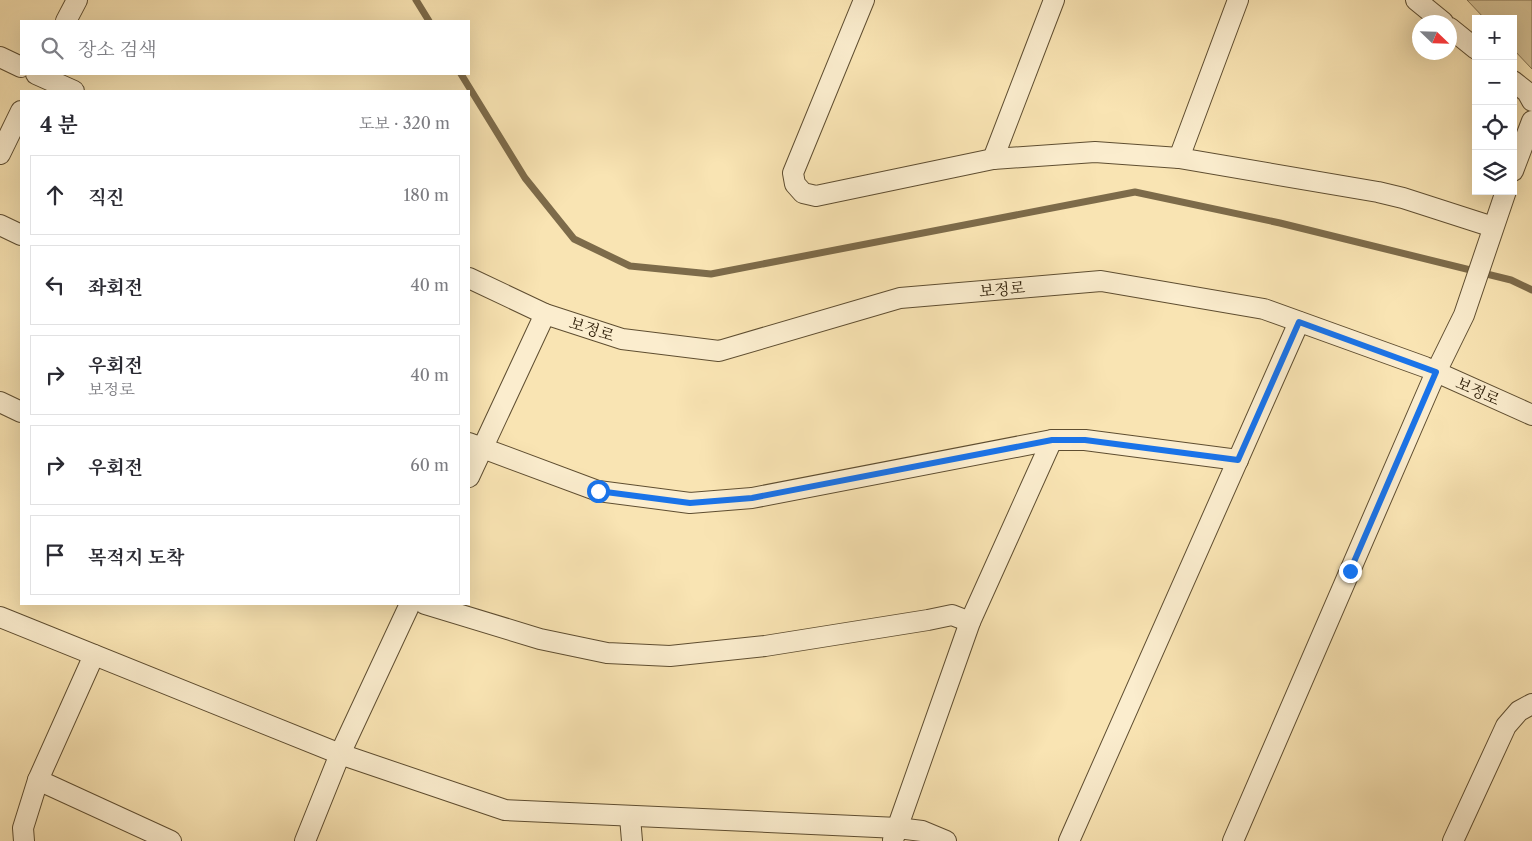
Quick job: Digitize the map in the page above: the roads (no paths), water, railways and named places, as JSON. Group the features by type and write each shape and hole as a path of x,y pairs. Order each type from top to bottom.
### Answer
{"street":[{"path":"67,20 77,0"},
{"path":"864,0 793,173 795,184 803,193 816,196 993,159 1095,152 1179,158 1378,192 1403,198 1492,227"},
{"path":"993,159 1054,0"},
{"path":"1179,158 1238,0"},
{"path":"1416,0 1434,15"},
{"path":"1457,34 1472,46"},
{"path":"0,57 20,69"},
{"path":"33,76 71,90"},
{"path":"1517,83 1527,92 1532,101"},
{"path":"0,154 20,113"},
{"path":"1517,160 1532,121"},
{"path":"1233,841 1436,372 1464,316 1492,227 1504,195"},
{"path":"0,225 20,235"},
{"name":"보정로","path":"470,278 545,314 622,339 719,350 900,298 1101,281 1264,309 1436,372 1532,415"},
{"path":"470,473 475,446 545,314"},
{"path":"1068,841 1299,322"},
{"path":"0,402 20,412"},
{"path":"475,446 598,491 690,503 752,498 1052,440 1085,440 1238,460"},
{"path":"895,834 970,622 1052,440"},
{"path":"305,841 340,754 410,605"},
{"path":"428,605 540,639 607,653 670,656 765,646 952,615 970,622"},
{"path":"0,617 340,754 505,810 895,834 922,831 946,841"},
{"path":"24,841 22,828 38,780 94,654"},
{"path":"1453,841 1506,726 1519,711 1532,704"},
{"path":"38,780 171,841"},
{"path":"630,817 632,841"}],"waterway":[{"path":"416,0 428,20"},
{"path":"462,75 525,178 574,239 630,266 711,274 1135,192 1280,223 1511,280 1532,290"}]}
